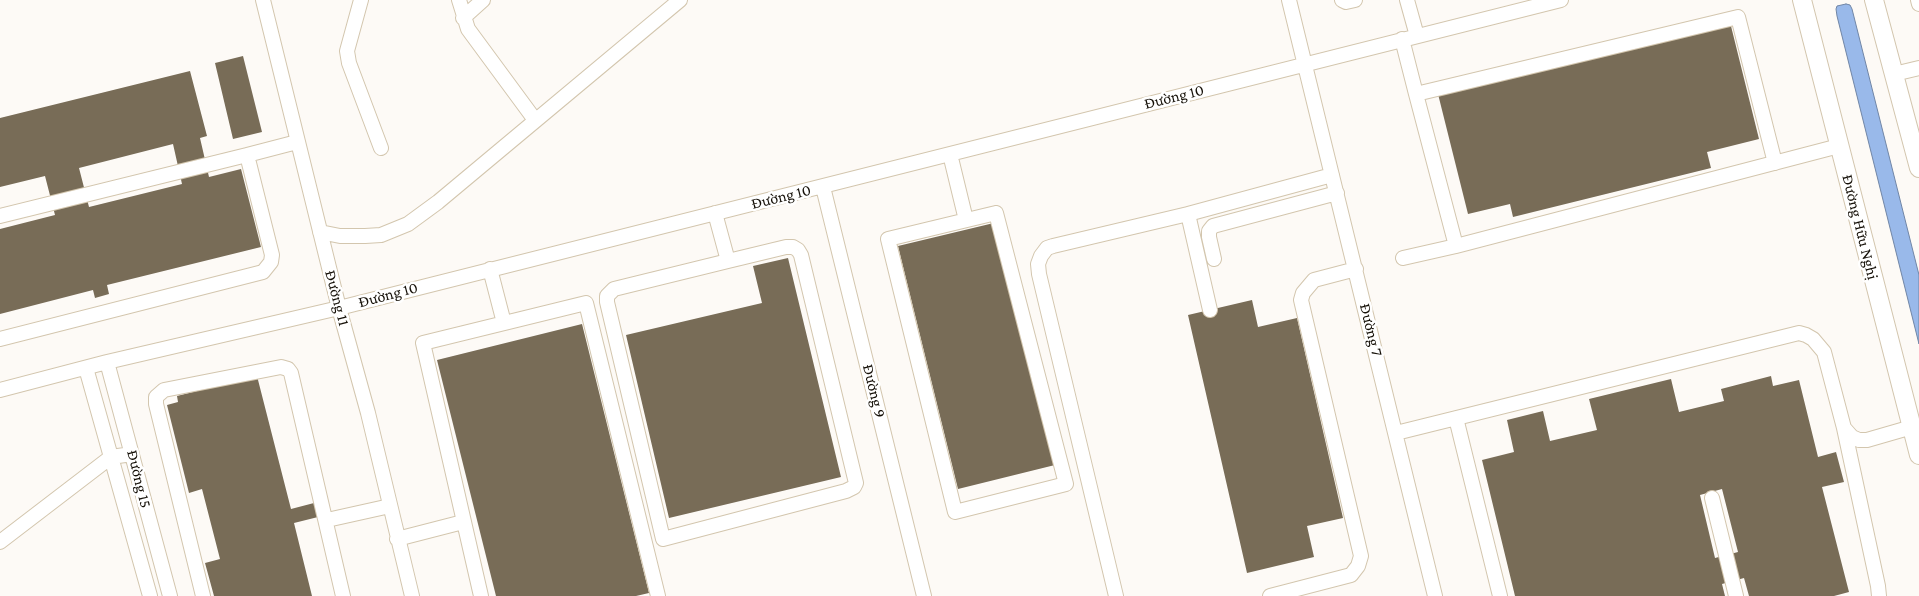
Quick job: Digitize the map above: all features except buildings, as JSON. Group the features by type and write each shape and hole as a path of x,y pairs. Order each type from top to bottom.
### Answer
{"main road":[{"name":"Đường Hữu Nghị","path":"1802,0 1919,455"},
{"path":"1874,0 1919,168"}],"street":[{"name":"Đường 11","path":"263,0 339,308 368,413 412,596"},
{"path":"362,0 348,51 349,63 381,148"},
{"path":"459,0 463,18 468,29 535,120"},
{"path":"463,18 484,0"},
{"path":"320,232 340,236 381,235 408,224 438,202 680,0"},
{"name":"Đường 7","path":"1289,0 1435,596"},
{"path":"1342,0 1346,2 1355,0"},
{"path":"1407,0 1417,36"},
{"name":"Đường 10","path":"0,390 108,362 339,308 1561,0"},
{"path":"1416,94 1738,17 1775,163"},
{"path":"1402,39 1456,246"},
{"path":"1894,74 1919,68"},
{"path":"0,216 298,142"},
{"path":"1403,258 1456,246 1840,146"},
{"path":"950,154 966,220"},
{"path":"0,339 264,272 271,262 272,255 247,155"},
{"path":"1116,596 1039,274 1038,264 1041,256 1047,248 1053,246 1188,214 1332,175"},
{"name":"Đường 9","path":"823,187 924,596"},
{"path":"1214,259 1209,237 1209,231 1213,226 1337,193"},
{"path":"715,213 728,261"},
{"path":"996,213 1066,484 956,512 888,239 966,220 996,213"},
{"path":"1188,214 1210,310"},
{"path":"786,247 793,247 801,255 856,483 854,488 846,491 663,538 607,296 614,289 728,261 786,247"},
{"path":"490,269 504,323"},
{"path":"1270,596 1351,575 1358,566 1361,556 1301,300 1303,293 1314,280 1356,269"},
{"path":"481,596 423,343 586,303 658,596"},
{"path":"1396,433 1799,333 1806,334 1824,352 1844,428 1879,596"},
{"name":"Đường 15","path":"108,362 170,596"},
{"path":"203,596 156,398 164,390 281,367 288,369 291,373 327,520 343,596"},
{"name":"Đường 15","path":"86,368 150,596"},
{"path":"1456,418 1500,596"},
{"path":"1844,428 1852,437 1859,440 1867,440 1912,427"},
{"path":"0,542 111,457 132,454"},
{"path":"1712,498 1736,596"},
{"path":"327,520 390,506"},
{"path":"397,539 463,522"}],"water":[{"path":"1850,5 1852,9 1919,275 1919,344 1837,16 1837,6"}]}
